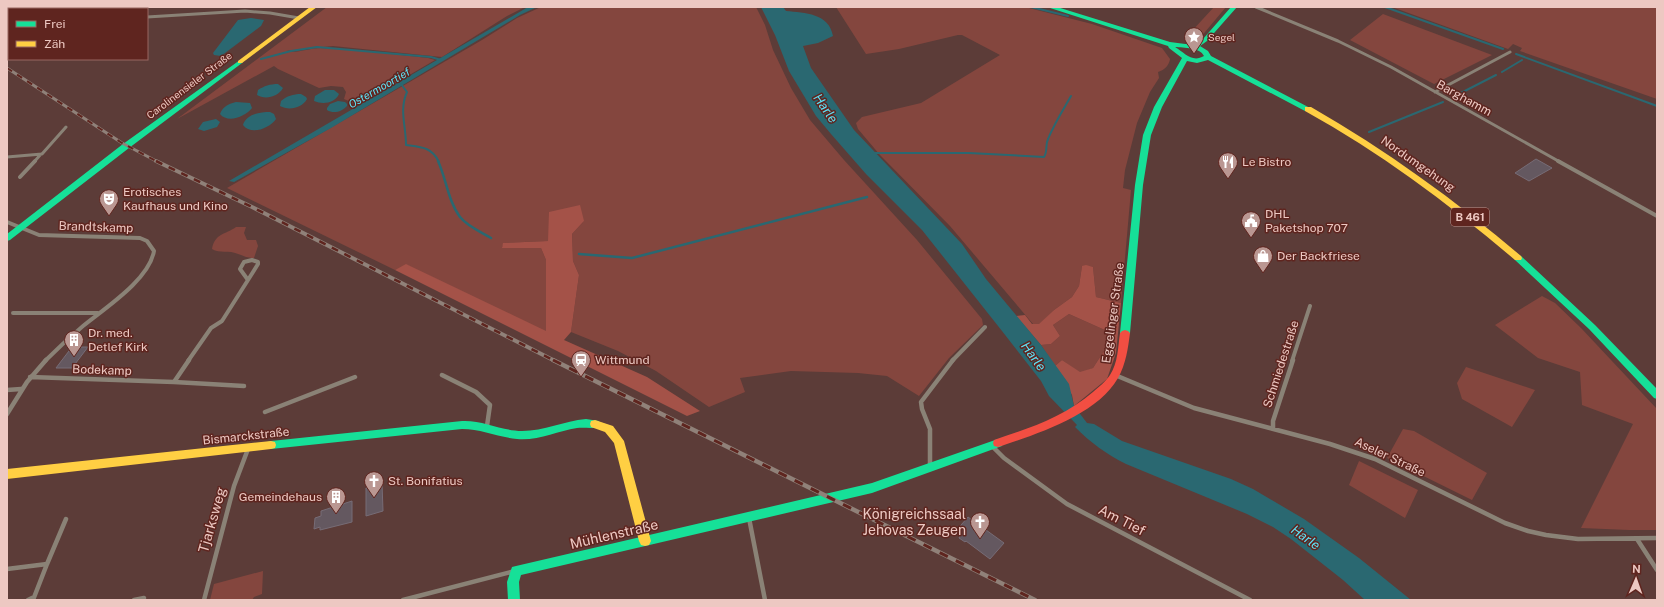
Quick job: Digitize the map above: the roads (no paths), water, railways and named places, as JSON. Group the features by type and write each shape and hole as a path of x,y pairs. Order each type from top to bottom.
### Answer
{"street":[{"name":"Carolinensieler Straße","path":"7,238 79,182 314,7"},
{"path":"1050,7 1105,22 1164,43 1185,54 1202,53"},
{"path":"1202,53 1205,40 1234,7"},
{"name":"Barghamm","path":"1256,7 1351,47 1435,92 1657,216"},
{"path":"148,17 245,11 270,13 299,18"},
{"path":"1435,92 1510,52"},
{"path":"1185,54 1202,53"},
{"name":"Nordumgehung","path":"1202,53 1228,69 1308,109 1354,136 1414,175 1455,206 1539,276 1625,360 1657,396"},
{"name":"Eggelinger Straße","path":"832,498 886,484 1059,420 1082,409 1098,397 1115,375 1121,360 1129,298 1139,185 1147,135 1158,107 1180,70 1185,54"},
{"path":"20,177 66,127"},
{"path":"7,157 42,154"},
{"path":"7,222 20,227"},
{"name":"Brandtskamp","path":"7,414 30,377 54,351 124,292 148,266 154,251 150,245 140,238 39,235 20,227"},
{"path":"174,382 211,328 222,321 248,280 258,264 258,262 248,260 240,266 240,269 248,280"},
{"name":"Schmiedestraße","path":"1273,428 1273,421 1310,306"},
{"path":"13,313 99,313"},
{"path":"930,468 928,456 930,428 922,409 921,402 957,355 985,327"},
{"path":"442,374 476,392 490,405 487,426"},
{"name":"Aseler Straße","path":"1115,375 1193,407 1336,445 1375,459 1498,519 1522,529 1541,534 1568,538 1657,538"},
{"name":"Bodekamp","path":"30,377 244,386"},
{"path":"264,412 355,377"},
{"path":"7,390 22,389"},
{"name":"Bismarckstraße","path":"7,474 458,425 473,424 520,434 530,434 581,424 596,423 603,425 613,433 619,441 645,541"},
{"name":"Am Tief","path":"992,445 1004,458 1067,504 1250,600"},
{"name":"Tjarksweg","path":"204,600 234,486 248,448"},
{"name":"Mühlenstraße","path":"403,600 516,571 832,498"},
{"path":"748,517 765,600"},
{"path":"28,600 33,599 66,519"},
{"path":"1637,539 1657,570"},
{"path":"7,569 47,564"},
{"path":"514,600 513,582 516,571"},
{"path":"134,600 144,598"}],"water":[{"path":"528,7 537,7 520,15 331,128 234,182 229,181"},
{"name":"Harle","path":"761,7 783,7 786,11 815,16 827,23 831,28 833,36 818,43 803,46 811,68 854,130 962,244 986,279 1041,345 1069,384 1074,406 1087,423 1094,424 1122,441 1231,479 1253,489 1304,519 1359,558 1411,600 1365,600 1343,580 1291,539 1273,527 1247,514 1126,464 1105,452 1081,433 1075,427 1077,425 1049,396 1041,381 922,230 866,174 816,116 789,71 775,35"},
{"path":"251,18 264,20 261,26 221,56 214,55 213,53 238,20"},
{"path":"278,84 283,88 278,94 271,97 260,97 257,95 258,90 263,87"},
{"path":"325,90 334,90 339,94 332,101 325,103 314,101 315,96"},
{"path":"301,94 307,99 302,105 295,108 284,108 280,106 281,101 286,98"},
{"path":"338,101 345,102 347,106 343,110 337,112 327,110 330,104"},
{"path":"236,102 250,103 252,108 246,114 232,119 223,117 220,114 225,107"},
{"path":"262,112 270,112 274,114 276,119 265,128 260,130 251,130 243,125 250,116"},
{"path":"216,119 220,122 217,127 204,131 198,129 203,122"}],"waterway":[{"path":"1031,7 1068,16"},
{"path":"1385,7 1503,49"},
{"path":"261,59 291,51 317,47 431,57 441,60"},
{"path":"1516,54 1657,106"},
{"path":"1502,72 1522,60"},
{"path":"1455,96 1496,75"},
{"name":"Ostermoortief","path":"401,84 407,92 403,105 406,145 426,149 433,153 439,162"},
{"path":"871,153 969,153 1044,157 1050,133 1071,96"},
{"path":"1369,132 1443,102"},
{"path":"438,161 450,197 460,217 470,226 491,238"},
{"path":"579,254 632,258 867,197"}],"railway":[{"path":"7,68 122,143 157,162"},
{"path":"157,162 252,207 555,361"},
{"path":"555,361 1035,600"}],"place":[{"name":"Segel","path":"1194,54"},
{"name":"Le Bistro","path":"1228,179"},
{"name":"Erotisches Kaufhaus und Kino","path":"109,216"},
{"name":"DHL Paketshop 707","path":"1251,238"},
{"name":"Der Backfriese","path":"1263,273"},
{"name":"Dr. med. Detlef Kirk","path":"74,357"},
{"name":"Wittmund","path":"581,377"},
{"name":"St. Bonifatius","path":"374,498"},
{"name":"Gemeindehaus","path":"336,514"},
{"name":"Königreichssaal Jehovas Zeugen","path":"980,539"}]}
